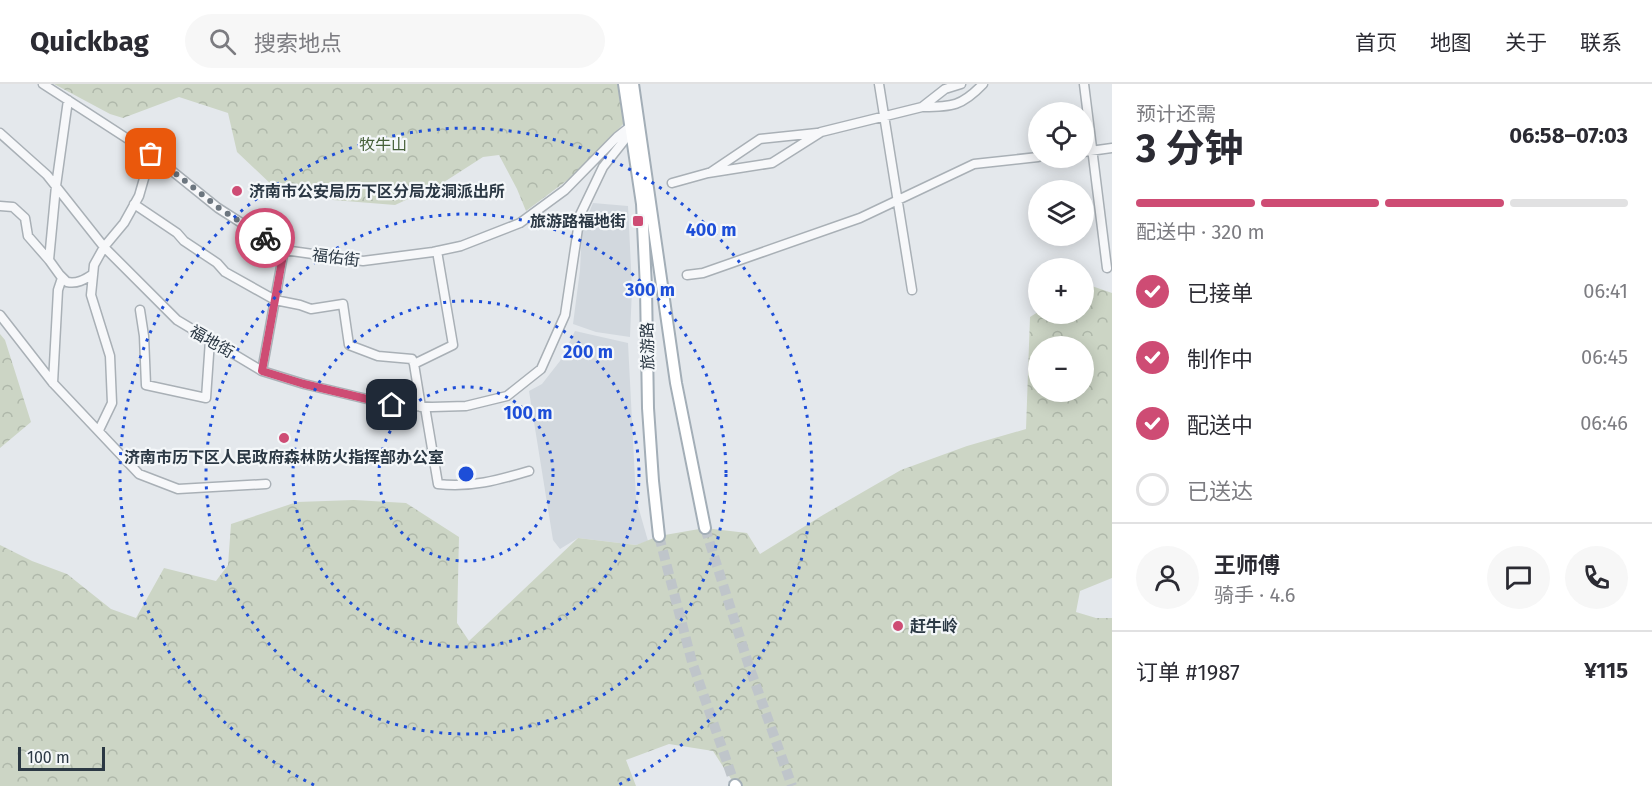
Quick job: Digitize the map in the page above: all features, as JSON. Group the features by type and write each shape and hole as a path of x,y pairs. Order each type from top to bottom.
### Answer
{"main road":[{"name":"旅游路","path":"624,84 676,383 705,528"},
{"name":"旅游路","path":"633,84 633,127 642,204 646,288 648,408 659,536"}],"street":[{"name":"福佑街","path":"43,84 151,154 219,208 284,250 363,261 461,246 520,223 565,190 617,137 633,127"},
{"path":"879,84 912,290"},
{"path":"922,107 945,89 961,84"},
{"path":"708,173 760,139 821,132 922,107 945,107 968,100 983,84"},
{"path":"1084,84 1085,102"},
{"path":"49,260 68,100"},
{"name":"福地街","path":"0,133 47,175 104,247 177,320 262,371 304,384 392,405 423,407 466,406 507,396 541,369 565,315 579,215 603,167 633,127"},
{"path":"672,183 708,173 772,163 821,132"},
{"path":"1094,150 1112,148"},
{"path":"99,430 112,403 111,368 110,356 91,295 94,265 104,247 124,223 139,196 151,154"},
{"path":"687,275 703,273 860,218 974,164 1028,158"},
{"path":"1091,168 1107,268"},
{"path":"134,204 177,233 184,241 217,263 225,272 275,300 300,304 311,309 343,304 350,345 378,356 412,358 438,484 489,483 529,471"},
{"path":"0,206 13,207 26,218 28,236 67,282 81,282 93,274"},
{"path":"262,371 284,250"},
{"path":"414,364 453,345 438,251"},
{"path":"52,382 58,290 62,278"},
{"path":"140,310 144,336 146,385 206,398 210,340"},
{"path":"0,315 52,382 139,474 178,489 266,484"}],"shaded area":[{"path":"593,203 628,206 632,288 630,337 596,332 573,324 580,270 582,230"},
{"path":"575,331 628,343 636,499 648,541 636,545 578,538 560,549 553,540 529,391 542,384 560,361"}],"green space":[{"name":"牧牛山","path":"54,84 621,84 626,121 577,173 526,211 499,155 483,157 441,184 395,205 333,200 274,187 237,152 228,113 179,97 123,118 110,114"},
{"path":"1094,287 1112,293 1112,578 1080,591 1076,612 1096,618 1112,618 1112,786 740,786 735,785 713,751 669,744 626,760 636,786 0,786 0,545 32,561 67,574 111,609 136,618 164,568 216,581 228,565 231,524 297,502 354,500 406,503 459,537 457,623 469,641 578,538 636,545 659,536 705,528 747,533 760,554 901,470 967,446 1026,429 1028,373 1028,402 1094,402 1094,336 1029,336 1030,324 1094,324"},
{"path":"0,334 5,340 31,422 0,448"}],"tunnel":[{"path":"705,528 749,666 792,786"},
{"path":"659,536 692,662 735,785"}],"way so far":[{"path":"151,154 219,208 265,238"}],"place":[{"name":"济南市公安局历下区分局龙洞派出所","path":"237,191"},
{"name":"旅游路福地街","path":"638,221"},
{"name":"济南市历下区人民政府森林防火指挥部办公室","path":"284,438"},
{"name":"赶牛岭","path":"898,626"}],"route":[{"path":"265,238 284,250 262,371 304,384 392,405"}]}
